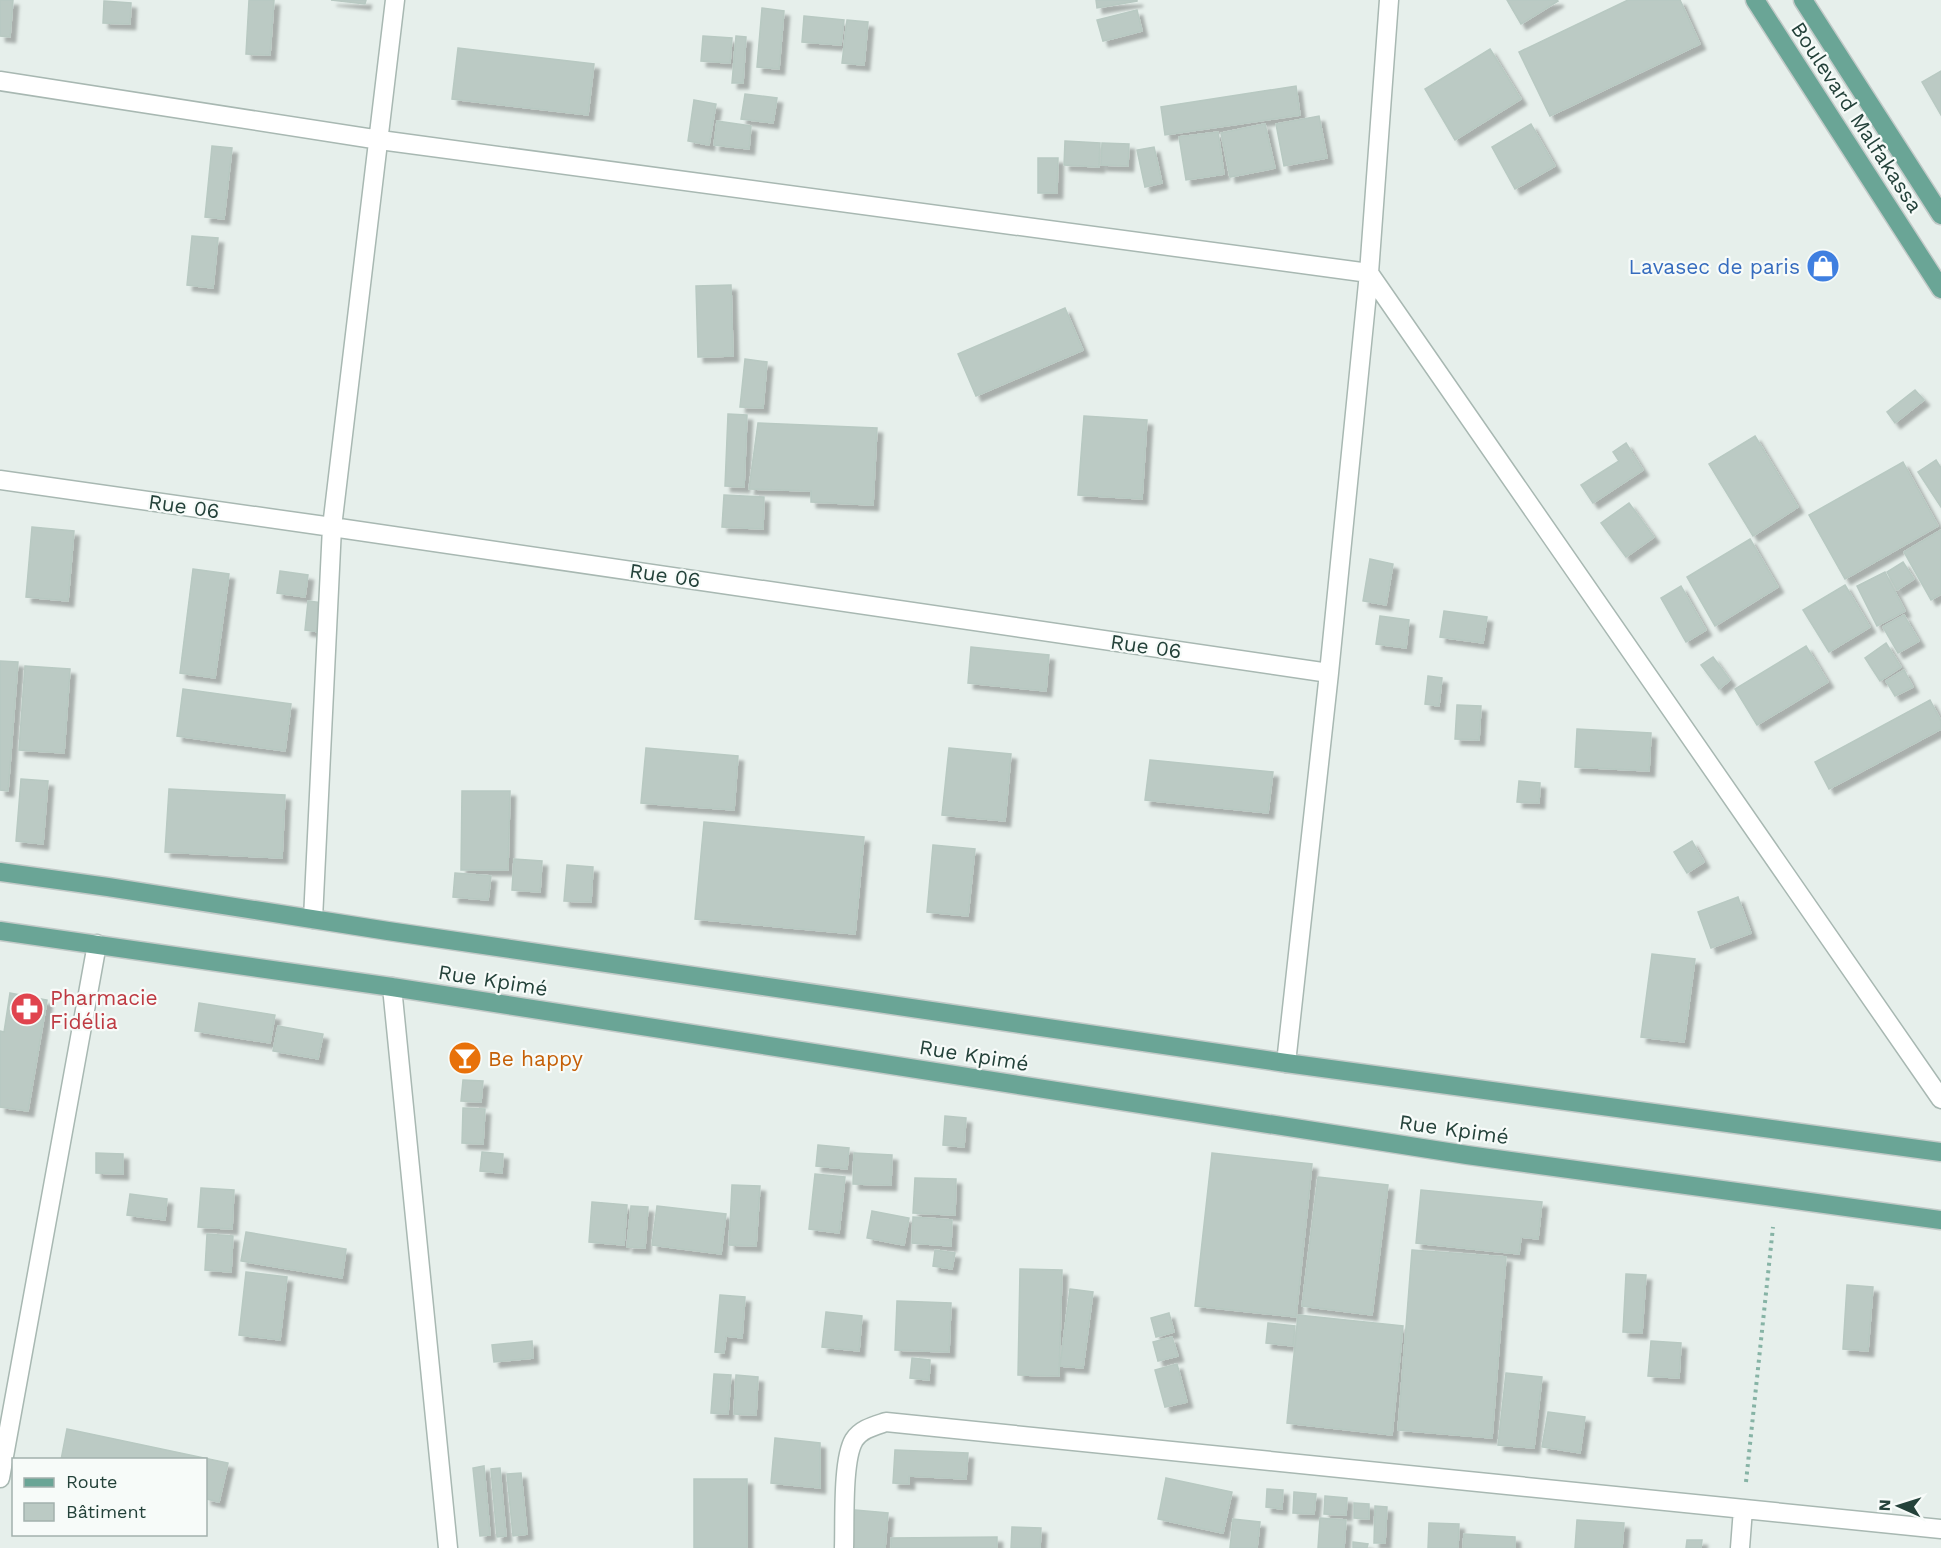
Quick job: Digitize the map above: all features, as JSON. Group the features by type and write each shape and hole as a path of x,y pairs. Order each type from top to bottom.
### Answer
{"main road":[{"name":"Boulevard Malfakassa","path":"1755,0 1941,290"},
{"name":"Boulevard Malfakassa","path":"1803,0 1941,215"},
{"name":"Rue Kpimé","path":"0,872 1286,1063 1941,1152"},
{"name":"Rue Kpimé","path":"0,931 392,987 1467,1155 1941,1220"}],"street":[{"path":"313,919 332,526 395,0"},
{"path":"1286,1063 1329,673 1369,273 1389,0"},
{"path":"0,81 380,140 1369,273 1941,1099"},
{"name":"Rue 06","path":"0,480 332,526 1329,673"},
{"path":"0,1478 97,944"},
{"path":"392,987 448,1548"},
{"path":"844,1548 848,1462 854,1441 867,1428 886,1422 1941,1529"},
{"path":"1740,1548 1743,1509"}],"path":[{"path":"1743,1509 1777,1197"}],"building":[{"path":"0,0 13,0 10,37 0,36"},
{"path":"249,0 274,0 270,55 246,54"},
{"path":"331,0 366,0 365,4"},
{"path":"1096,0 1137,0 1137,1 1097,8"},
{"path":"1507,0 1557,0 1558,1 1521,24"},
{"path":"1628,0 1680,0 1700,44 1550,116 1519,52"},
{"path":"104,1 131,3 130,24 103,23"},
{"path":"762,8 784,11 779,69 757,67"},
{"path":"1137,10 1142,31 1103,41 1097,20"},
{"path":"804,16 844,20 841,45 802,42"},
{"path":"847,20 868,22 864,65 842,63"},
{"path":"703,36 732,38 730,63 701,61"},
{"path":"736,36 746,37 743,83 732,83"},
{"path":"458,48 594,64 588,115 452,99"},
{"path":"1490,49 1521,99 1455,140 1425,89"},
{"path":"1941,71 1941,115 1922,82"},
{"path":"1296,86 1300,115 1165,135 1161,107"},
{"path":"745,94 777,98 773,123 741,119"},
{"path":"694,100 716,104 709,145 688,141"},
{"path":"1319,116 1327,158 1284,166 1276,124"},
{"path":"717,121 751,126 749,149 714,145"},
{"path":"1265,124 1275,168 1230,177 1221,133"},
{"path":"1531,124 1555,166 1515,189 1492,147"},
{"path":"1218,132 1224,174 1186,180 1179,137"},
{"path":"1065,141 1100,143 1099,167 1064,165"},
{"path":"1102,143 1129,144 1128,166 1101,165"},
{"path":"212,146 232,148 224,219 205,217"},
{"path":"1154,147 1162,183 1145,187 1137,150"},
{"path":"1038,158 1058,158 1057,193 1038,193"},
{"path":"192,236 218,238 213,288 187,285"},
{"path":"731,285 733,356 698,357 696,286"},
{"path":"1065,308 1083,350 976,396 958,354"},
{"path":"745,359 767,362 763,408 740,407"},
{"path":"1915,390 1924,400 1895,423 1887,412"},
{"path":"728,414 747,415 744,487 725,486"},
{"path":"1084,416 1147,420 1142,499 1078,495"},
{"path":"758,423 877,428 873,505 811,502 811,491 749,489"},
{"path":"1755,436 1798,507 1753,536 1709,464"},
{"path":"1626,443 1643,470 1593,503 1581,485 1619,461 1613,452"},
{"path":"1936,460 1941,468 1941,507 1918,472"},
{"path":"1903,462 1938,526 1845,579 1809,515"},
{"path":"724,495 764,497 763,529 722,527"},
{"path":"1629,503 1654,537 1626,557 1601,523"},
{"path":"32,527 74,531 68,601 26,597"},
{"path":"1941,530 1941,594 1931,600 1904,552"},
{"path":"1750,539 1778,587 1715,626 1687,577"},
{"path":"1370,559 1393,564 1386,605 1363,601"},
{"path":"1903,562 1914,579 1897,590 1887,572"},
{"path":"193,569 229,574 215,678 180,673"},
{"path":"280,571 308,575 305,597 277,593"},
{"path":"1885,572 1905,611 1877,626 1857,586"},
{"path":"1845,585 1870,627 1829,652 1803,610"},
{"path":"1681,586 1706,630 1686,642 1661,598"},
{"path":"308,601 323,603 320,632 305,630"},
{"path":"1444,611 1487,617 1483,643 1440,637"},
{"path":"1904,615 1919,641 1898,653 1883,627"},
{"path":"1380,616 1409,620 1406,648 1376,644"},
{"path":"1886,643 1901,667 1880,681 1865,658"},
{"path":"1806,646 1828,682 1757,725 1735,689"},
{"path":"971,647 1049,655 1046,691 968,683"},
{"path":"1713,657 1730,680 1719,689 1701,665"},
{"path":"0,661 18,662 8,791 0,790"},
{"path":"25,666 70,669 64,753 19,750"},
{"path":"1904,670 1913,687 1895,696 1886,681"},
{"path":"1428,676 1442,678 1439,706 1425,704"},
{"path":"183,689 291,704 285,751 177,736"},
{"path":"1930,700 1941,721 1941,729 1829,789 1815,762"},
{"path":"1457,705 1481,706 1479,740 1455,739"},
{"path":"1577,729 1651,733 1649,771 1575,767"},
{"path":"646,748 738,756 734,810 641,803"},
{"path":"949,748 1011,754 1005,821 942,815"},
{"path":"1150,760 1273,772 1268,813 1145,800"},
{"path":"21,779 48,781 43,844 16,841"},
{"path":"1519,781 1540,783 1539,803 1517,802"},
{"path":"169,789 285,795 282,858 165,852"},
{"path":"462,791 510,791 508,870 461,870"},
{"path":"704,822 864,837 855,934 695,919"},
{"path":"1692,841 1704,862 1687,873 1674,852"},
{"path":"933,845 975,849 968,916 927,912"},
{"path":"514,859 542,861 540,892 512,890"},
{"path":"567,865 593,867 591,902 564,901"},
{"path":"455,873 491,876 488,900 453,897"},
{"path":"1738,897 1751,933 1711,948 1698,912"},
{"path":"1652,954 1695,959 1684,1042 1641,1037"},
{"path":"10,993 47,1000 28,1111 0,1107 0,1031 4,1032"},
{"path":"199,1003 275,1015 270,1043 195,1031"},
{"path":"278,1026 323,1034 318,1059 273,1051"},
{"path":"463,1080 483,1081 481,1102 461,1101"},
{"path":"463,1108 485,1109 483,1144 462,1143"},
{"path":"945,1116 966,1118 964,1147 943,1145"},
{"path":"818,1145 849,1148 847,1169 816,1166"},
{"path":"482,1152 503,1154 502,1173 480,1171"},
{"path":"96,1153 123,1154 123,1174 96,1173"},
{"path":"854,1153 892,1155 891,1185 853,1184"},
{"path":"1212,1153 1312,1164 1296,1317 1195,1306"},
{"path":"815,1174 845,1177 839,1233 809,1229"},
{"path":"1318,1177 1388,1185 1372,1315 1302,1306"},
{"path":"915,1178 956,1179 955,1215 913,1213"},
{"path":"732,1185 760,1186 756,1246 729,1245"},
{"path":"201,1188 234,1190 232,1229 198,1227"},
{"path":"1421,1190 1542,1202 1538,1239 1521,1237 1519,1254 1416,1243"},
{"path":"130,1194 167,1199 165,1220 127,1215"},
{"path":"592,1202 627,1205 624,1245 589,1242"},
{"path":"631,1206 648,1207 645,1248 627,1247"},
{"path":"657,1206 726,1214 721,1254 652,1245"},
{"path":"872,1211 909,1218 904,1245 867,1238"},
{"path":"913,1217 952,1220 951,1246 912,1243"},
{"path":"246,1232 346,1249 342,1278 241,1261"},
{"path":"207,1234 233,1236 231,1272 205,1270"},
{"path":"935,1250 955,1253 952,1269 933,1266"},
{"path":"1412,1250 1506,1257 1492,1438 1398,1430"},
{"path":"1020,1269 1062,1270 1059,1376 1018,1375"},
{"path":"246,1272 287,1277 280,1340 239,1335"},
{"path":"1626,1274 1646,1275 1642,1333 1623,1332"},
{"path":"1847,1285 1873,1287 1868,1351 1843,1349"},
{"path":"1070,1289 1093,1292 1083,1368 1060,1366"},
{"path":"720,1295 745,1297 742,1338 726,1336 724,1353 715,1352"},
{"path":"897,1301 951,1303 949,1352 895,1350"},
{"path":"826,1312 862,1316 859,1351 822,1347"},
{"path":"1169,1313 1174,1332 1156,1337 1151,1318"},
{"path":"1298,1315 1403,1326 1392,1435 1287,1423"},
{"path":"1268,1323 1295,1326 1293,1346 1266,1343"},
{"path":"1172,1337 1178,1356 1158,1361 1153,1342"},
{"path":"532,1341 533,1358 494,1362 492,1345"},
{"path":"1651,1341 1681,1343 1679,1378 1648,1376"},
{"path":"912,1358 930,1360 929,1380 910,1378"},
{"path":"1177,1364 1187,1402 1165,1407 1155,1370"},
{"path":"1506,1373 1542,1377 1534,1448 1498,1445"},
{"path":"714,1374 731,1375 728,1414 711,1413"},
{"path":"736,1375 758,1377 756,1415 734,1414"},
{"path":"1548,1412 1585,1417 1580,1453 1542,1447"},
{"path":"67,1429 204,1458 61,1458"},
{"path":"775,1438 820,1443 820,1488 771,1483"},
{"path":"895,1450 968,1453 966,1479 909,1476 909,1484 893,1483"},
{"path":"207,1459 228,1463 219,1502 207,1499"},
{"path":"484,1466 490,1535 480,1536 473,1468"},
{"path":"500,1468 506,1536 497,1537 491,1469"},
{"path":"521,1473 527,1534 513,1536 507,1474"},
{"path":"1166,1478 1232,1492 1223,1533 1158,1519"},
{"path":"694,1479 747,1479 747,1548 694,1548"},
{"path":"1267,1489 1283,1490 1282,1509 1266,1507"},
{"path":"1294,1492 1316,1494 1314,1514 1293,1513"},
{"path":"1325,1496 1347,1498 1346,1515 1324,1514"},
{"path":"1354,1503 1369,1504 1369,1519 1354,1518"},
{"path":"1375,1506 1387,1507 1385,1543 1374,1543"},
{"path":"855,1510 888,1513 885,1548 852,1548"},
{"path":"1320,1518 1346,1520 1344,1548 1318,1548"},
{"path":"1233,1519 1260,1522 1257,1548 1230,1548"},
{"path":"1577,1520 1624,1523 1622,1548 1575,1548"},
{"path":"1429,1523 1459,1524 1458,1548 1428,1548"},
{"path":"1012,1527 1041,1528 1040,1548 1011,1548"},
{"path":"1464,1534 1515,1537 1515,1548 1463,1548"},
{"path":"997,1537 997,1548 891,1548 891,1538"},
{"path":"1687,1540 1702,1540 1701,1548 1686,1548"},
{"path":"1353,1542 1368,1544 1367,1548 1353,1548"}],"place":[{"name":"Lavasec de paris","path":"1823,266"},
{"name":"Pharmacie Fidélia","path":"27,1009"},
{"name":"Be happy","path":"465,1058"}]}
